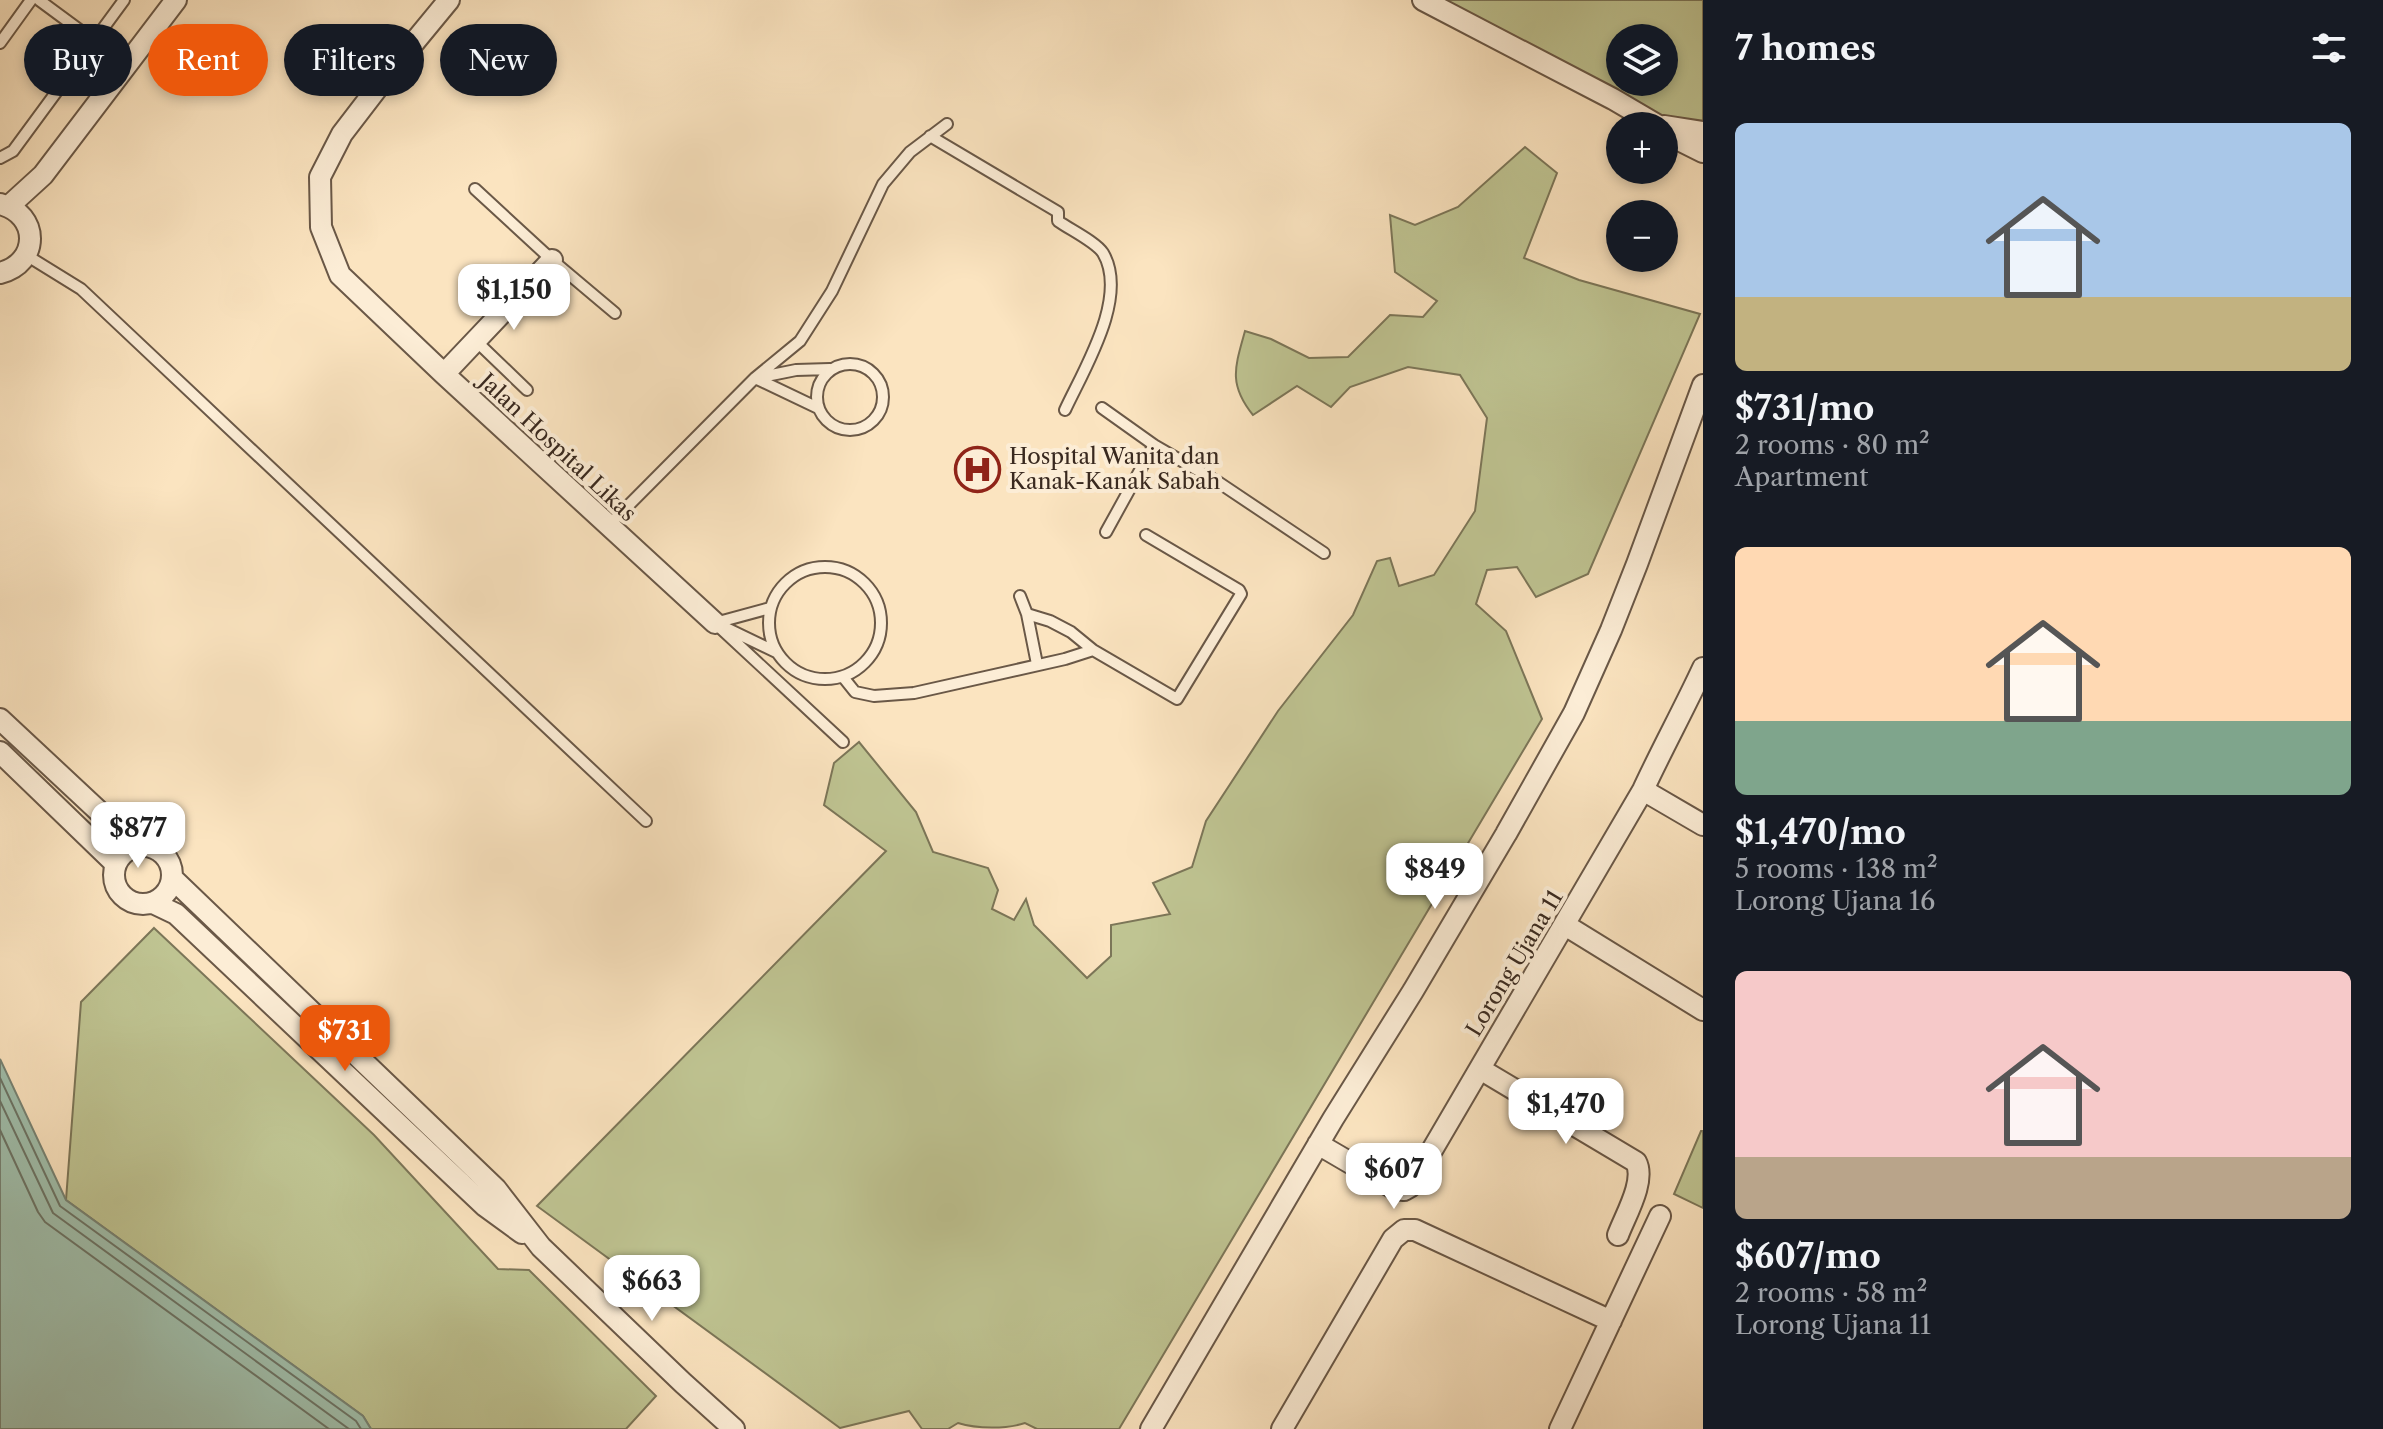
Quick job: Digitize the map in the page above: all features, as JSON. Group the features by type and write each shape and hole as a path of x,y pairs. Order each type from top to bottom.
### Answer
{"street":[{"path":"132,58 176,0"},
{"path":"430,21 435,0"},
{"name":"Jalan Hospital Likas","path":"449,0 342,134 320,177 321,227 340,275 715,623"},
{"path":"1423,0 1636,112"},
{"path":"0,273 19,264 30,244 25,221 18,212 4,205 43,175 103,96"},
{"path":"1678,129 1703,132"},
{"path":"1678,140 1703,152"},
{"path":"25,221 43,175"},
{"path":"444,374 552,260"},
{"path":"1151,1429 1318,1144 1499,847 1574,713 1621,604 1703,385"},
{"name":"Lorong Ujana 11","path":"1318,1144 1395,1189 1404,1190 1411,1186 1643,790 1703,668"},
{"path":"0,719 136,846 155,848 162,853 172,868 172,878 166,893 153,903"},
{"path":"0,752 116,864"},
{"path":"1643,790 1703,825"},
{"path":"136,846 121,856 116,864 114,873 119,892 134,903 153,903 176,914 485,1206 541,1247 734,1429"},
{"path":"172,878 496,1189 541,1247"},
{"path":"1565,925 1703,1010"},
{"path":"1480,1069 1636,1162 1641,1171 1639,1181 1618,1235"},
{"path":"1560,1429 1660,1216"},
{"path":"1282,1429 1393,1239 1404,1230 1415,1230 1611,1321"}],"lane":[{"path":"0,43 31,0"},
{"path":"39,0 71,24"},
{"path":"106,24 124,0"},
{"path":"0,158 13,151 54,96"},
{"path":"608,526 755,378 800,341 832,291 883,184 910,152 947,124"},
{"path":"930,136 1058,212 1058,221 1102,250 1111,271 1112,296 1096,344 1065,410"},
{"path":"475,189 615,313"},
{"path":"26,255 81,289 646,821"},
{"path":"475,340 527,390"},
{"path":"755,378 818,408 829,423 838,428 850,430 865,427 880,411 883,392 880,380 863,366 840,364 822,378 817,393 818,408"},
{"path":"755,378 796,370 830,369"},
{"path":"1102,408 1154,445 1218,482 1324,553"},
{"path":"1106,532 1154,445"},
{"path":"1027,614 1071,632 1093,650 1177,699 1241,594 1146,535"},
{"path":"715,623 776,652 793,670 807,676 824,680 843,677 863,665 876,648 881,625 878,603 870,588 858,576 834,567 808,569 790,579 770,608 769,632 776,652"},
{"path":"1020,596 1027,614 1037,664"},
{"path":"715,623 770,608"},
{"path":"715,623 843,742"},
{"path":"843,677 855,692 874,696 914,693 1093,650"}],"green space":[{"path":"1423,0 1703,0 1703,132 1678,128 1678,112 1644,112 1613,96 1678,96 1678,24 1606,24 1606,93"},
{"path":"1525,147 1557,173 1524,258 1579,280 1700,314 1588,574 1536,597 1517,567 1487,570 1476,604 1506,631 1542,719 1119,1429 1037,1429 1025,1423 983,1427 958,1423 948,1429 922,1429 909,1411 840,1428 537,1206 886,851 824,805 834,763 859,742 916,812 933,852 988,868 998,890 992,909 1014,920 1026,899 1034,925 1087,978 1111,956 1111,925 1170,914 1153,883 1192,867 1206,821 1278,711 1353,615 1377,561 1390,558 1399,586 1434,575 1475,511 1487,418 1460,375 1408,367 1350,387 1331,407 1297,386 1253,415 1240,394 1236,375 1245,331 1271,339 1309,358 1348,357 1390,315 1423,317 1437,301 1395,272 1390,215 1415,225 1458,207"},
{"path":"154,928 374,1135 498,1269 529,1270 656,1396 626,1429 371,1429 363,1416 66,1200 81,1002"},
{"path":"1703,1131 1703,1208 1674,1194"}],"water":[{"path":"0,1059 66,1200 363,1416 371,1429 0,1429"}],"place":[{"name":"Hospital Wanita dan Kanak-Kanak Sabah","path":"978,469"}]}
